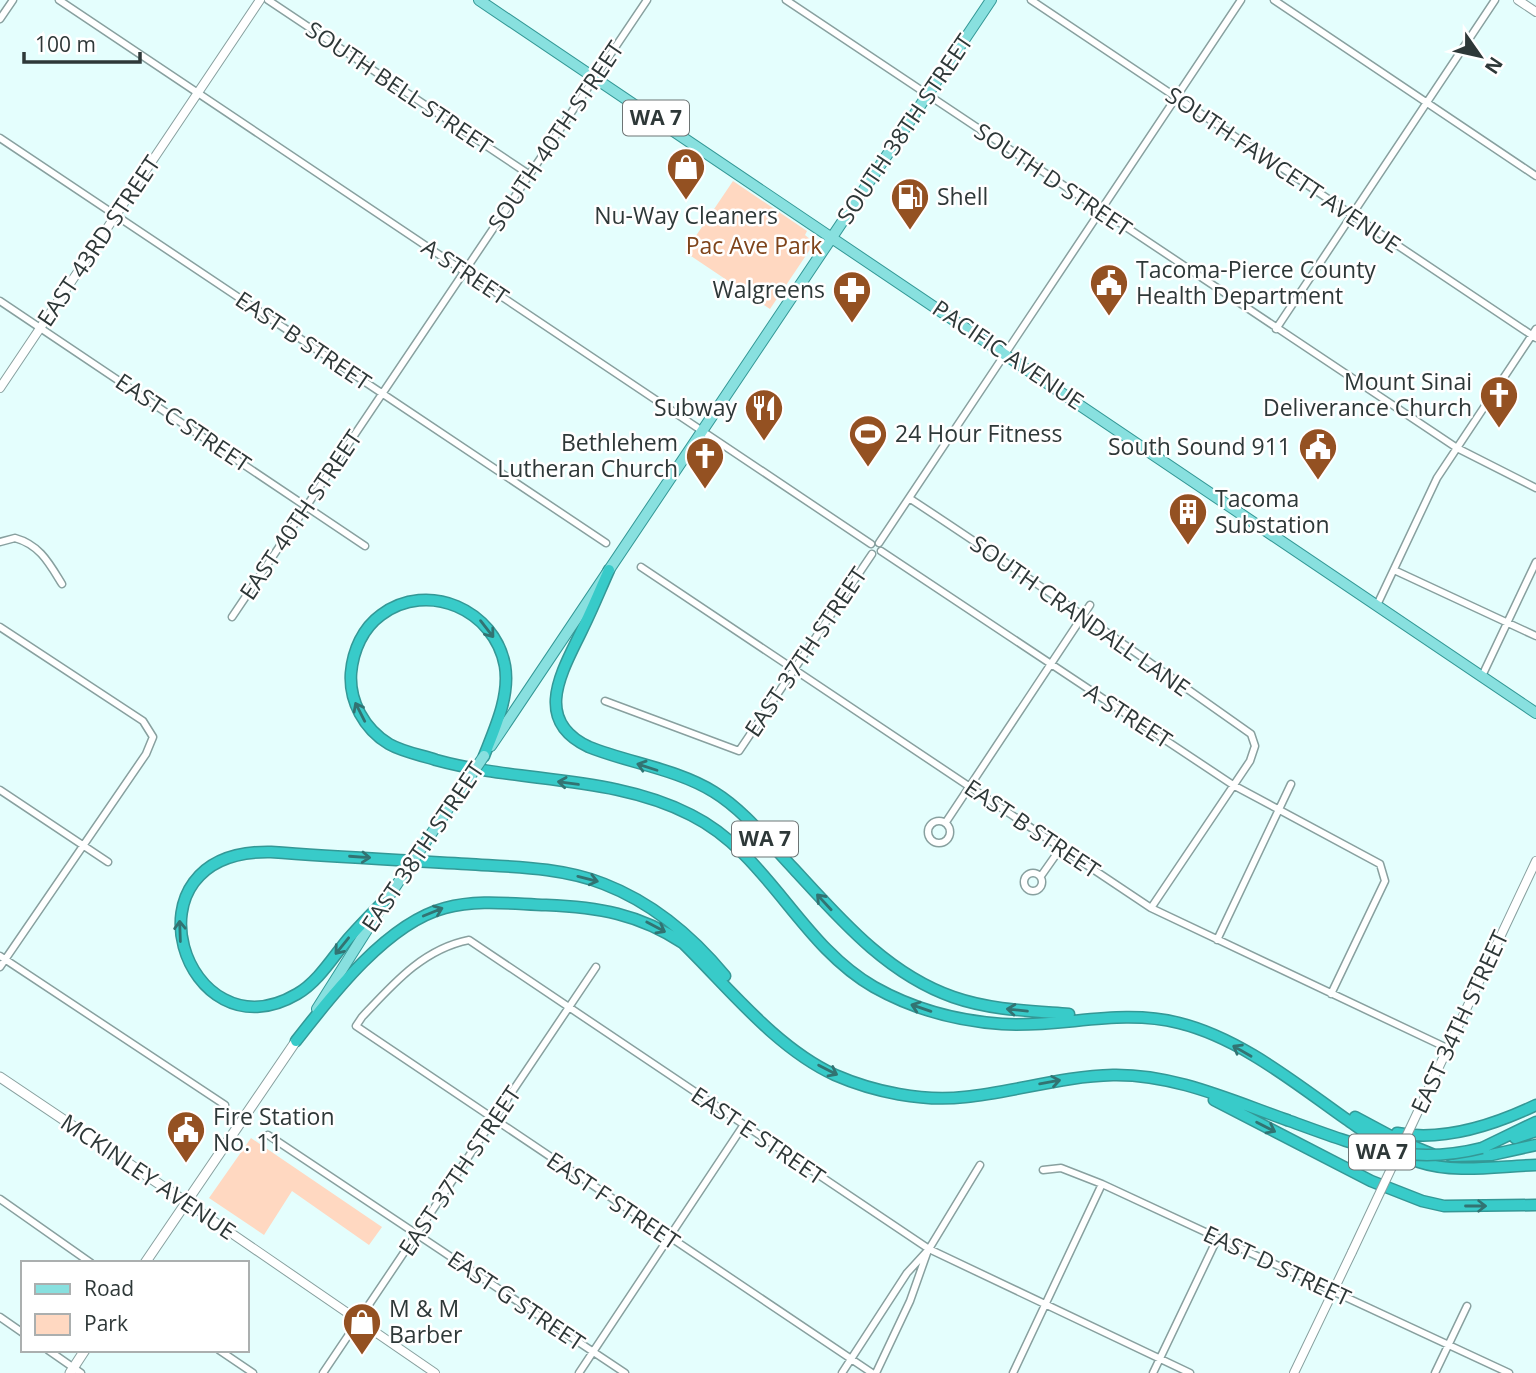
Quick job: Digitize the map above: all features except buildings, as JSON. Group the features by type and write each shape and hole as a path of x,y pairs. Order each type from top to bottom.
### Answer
{"highway":[{"name":"WA 7","path":"609,570 556,683 559,717 572,737 589,747 713,792 748,821 839,918 874,950 925,986 955,998 991,1007 1110,1017 1159,1018 1192,1027 1237,1048 1300,1087"},
{"path":"484,755 499,714 505,683 500,648 488,629 477,617 453,604 430,600 399,605 381,615 358,644 351,683 364,720 373,732 393,746 500,774 649,798 691,814 746,855 810,932 852,973 912,1005 947,1016 1004,1024 1110,1017"},
{"name":"WA 7","path":"389,896 304,989 274,1004 239,1003 218,995 191,970 181,946 181,908 196,880 214,864 243,852 521,868 600,882 660,915 701,947 773,1031 797,1051 834,1074 904,1094 962,1097 1084,1077 1153,1077 1184,1084 1387,1154 1433,1157 1482,1148 1532,1128"},
{"path":"296,1041 367,960 395,934 430,913 486,902 598,908 642,919 683,943 773,1031"},
{"path":"1184,1084 1371,1181 1422,1201 1444,1206 1536,1205"},
{"path":"1300,1087 1427,1153 1450,1156 1491,1155 1536,1145"},
{"path":"1300,1087 1390,1148 1420,1162 1449,1168 1536,1165"},
{"path":"1366,1123 1404,1135 1436,1135 1499,1121 1536,1105"}],"main road":[{"name":"PACIFIC AVENUE","path":"479,0 1536,713"},
{"name":"SOUTH 38TH STREET","path":"702,431 991,0"},
{"name":"EAST 38TH STREET","path":"146,1261 702,431"},
{"name":"MCKINLEY AVENUE","path":"0,1077 186,1202"},
{"path":"74,1371 84,1352"}],"street":[{"path":"0,19 13,0"},
{"name":"A STREET","path":"59,0 1233,785 1368,855 1382,867 1383,887 1331,995"},
{"name":"EAST 43RD STREET","path":"0,388 260,0"},
{"name":"SOUTH BELL STREET","path":"268,0 530,175"},
{"name":"SOUTH 40TH STREET","path":"465,273 647,0"},
{"name":"SOUTH D STREET","path":"786,0 1457,448 1536,488"},
{"name":"SOUTH FAWCETT AVENUE","path":"1031,0 1534,337"},
{"path":"877,546 1241,0"},
{"path":"1274,0 1536,176"},
{"path":"1276,329 1495,0"},
{"path":"1518,0 1536,12"},
{"name":"EAST B STREET","path":"0,138 607,543"},
{"name":"EAST 40TH STREET","path":"232,617 465,273"},
{"name":"EAST C STREET","path":"0,301 365,546"},
{"path":"1377,605 1437,478 1534,337 1536,329"},
{"name":"SOUTH CRANDALL LANE","path":"909,498 1251,734 1255,746 1252,756 1233,785"},
{"path":"0,542 13,537 36,548 46,558 62,584"},
{"name":"EAST 37TH STREET","path":"606,701 739,751 877,546"},
{"path":"1482,676 1536,562"},
{"name":"EAST B STREET","path":"641,568 1151,908 1447,1048"},
{"path":"1394,570 1536,636"},
{"path":"946,822 1090,605"},
{"path":"0,627 144,721 153,733 146,754 2,958 0,967"},
{"path":"1217,940 1291,784"},
{"path":"1151,908 1233,785"},
{"path":"0,790 108,862"},
{"path":"1041,876 1060,849"},
{"name":"EAST 34TH STREET","path":"1294,1373 1536,861"},
{"name":"EAST E STREET","path":"356,1026 395,981 418,962 441,948 469,940 929,1249 1191,1373"},
{"path":"2,958 225,1105"},
{"name":"EAST 37TH STREET","path":"323,1373 596,967"},
{"name":"EAST F STREET","path":"356,1026 874,1373"},
{"path":"579,1373 743,1126"},
{"name":"EAST G STREET","path":"268,1135 625,1373"},
{"path":"842,1373 907,1273 929,1249 980,1165"},
{"name":"EAST D STREET","path":"1043,1170 1061,1168 1101,1184 1509,1373"},
{"path":"1013,1373 1101,1184"},
{"path":"0,1199 89,1261"},
{"name":"MCKINLEY AVENUE","path":"186,1202 435,1373"},
{"path":"1153,1373 1217,1239"},
{"path":"874,1373 915,1289 929,1249"},
{"path":"1435,1373 1467,1306"},
{"path":"0,1317 21,1332"},
{"path":"50,1352 74,1371"},
{"path":"222,1352 253,1373"}],"green space":[{"name":"Pac Ave Park","path":"733,181 807,231 805,235 811,240 811,248 770,309 685,252"},
{"path":"251,1138 382,1227 369,1245 292,1191 264,1235 209,1198"}],"place":[{"name":"Nu-Way Cleaners","path":"686,201"},
{"name":"Shell","path":"910,231"},
{"name":"Tacoma-Pierce County Health Department","path":"1109,317"},
{"name":"Walgreens","path":"852,324"},
{"name":"Mount Sinai Deliverance Church","path":"1499,429"},
{"name":"Subway","path":"764,442"},
{"name":"24 Hour Fitness","path":"868,468"},
{"name":"South Sound 911","path":"1318,481"},
{"name":"Bethlehem Lutheran Church","path":"705,490"},
{"name":"Tacoma Substation","path":"1188,546"},
{"name":"Fire Station No. 11","path":"186,1164"},
{"name":"M & M Barber","path":"362,1356"}]}
